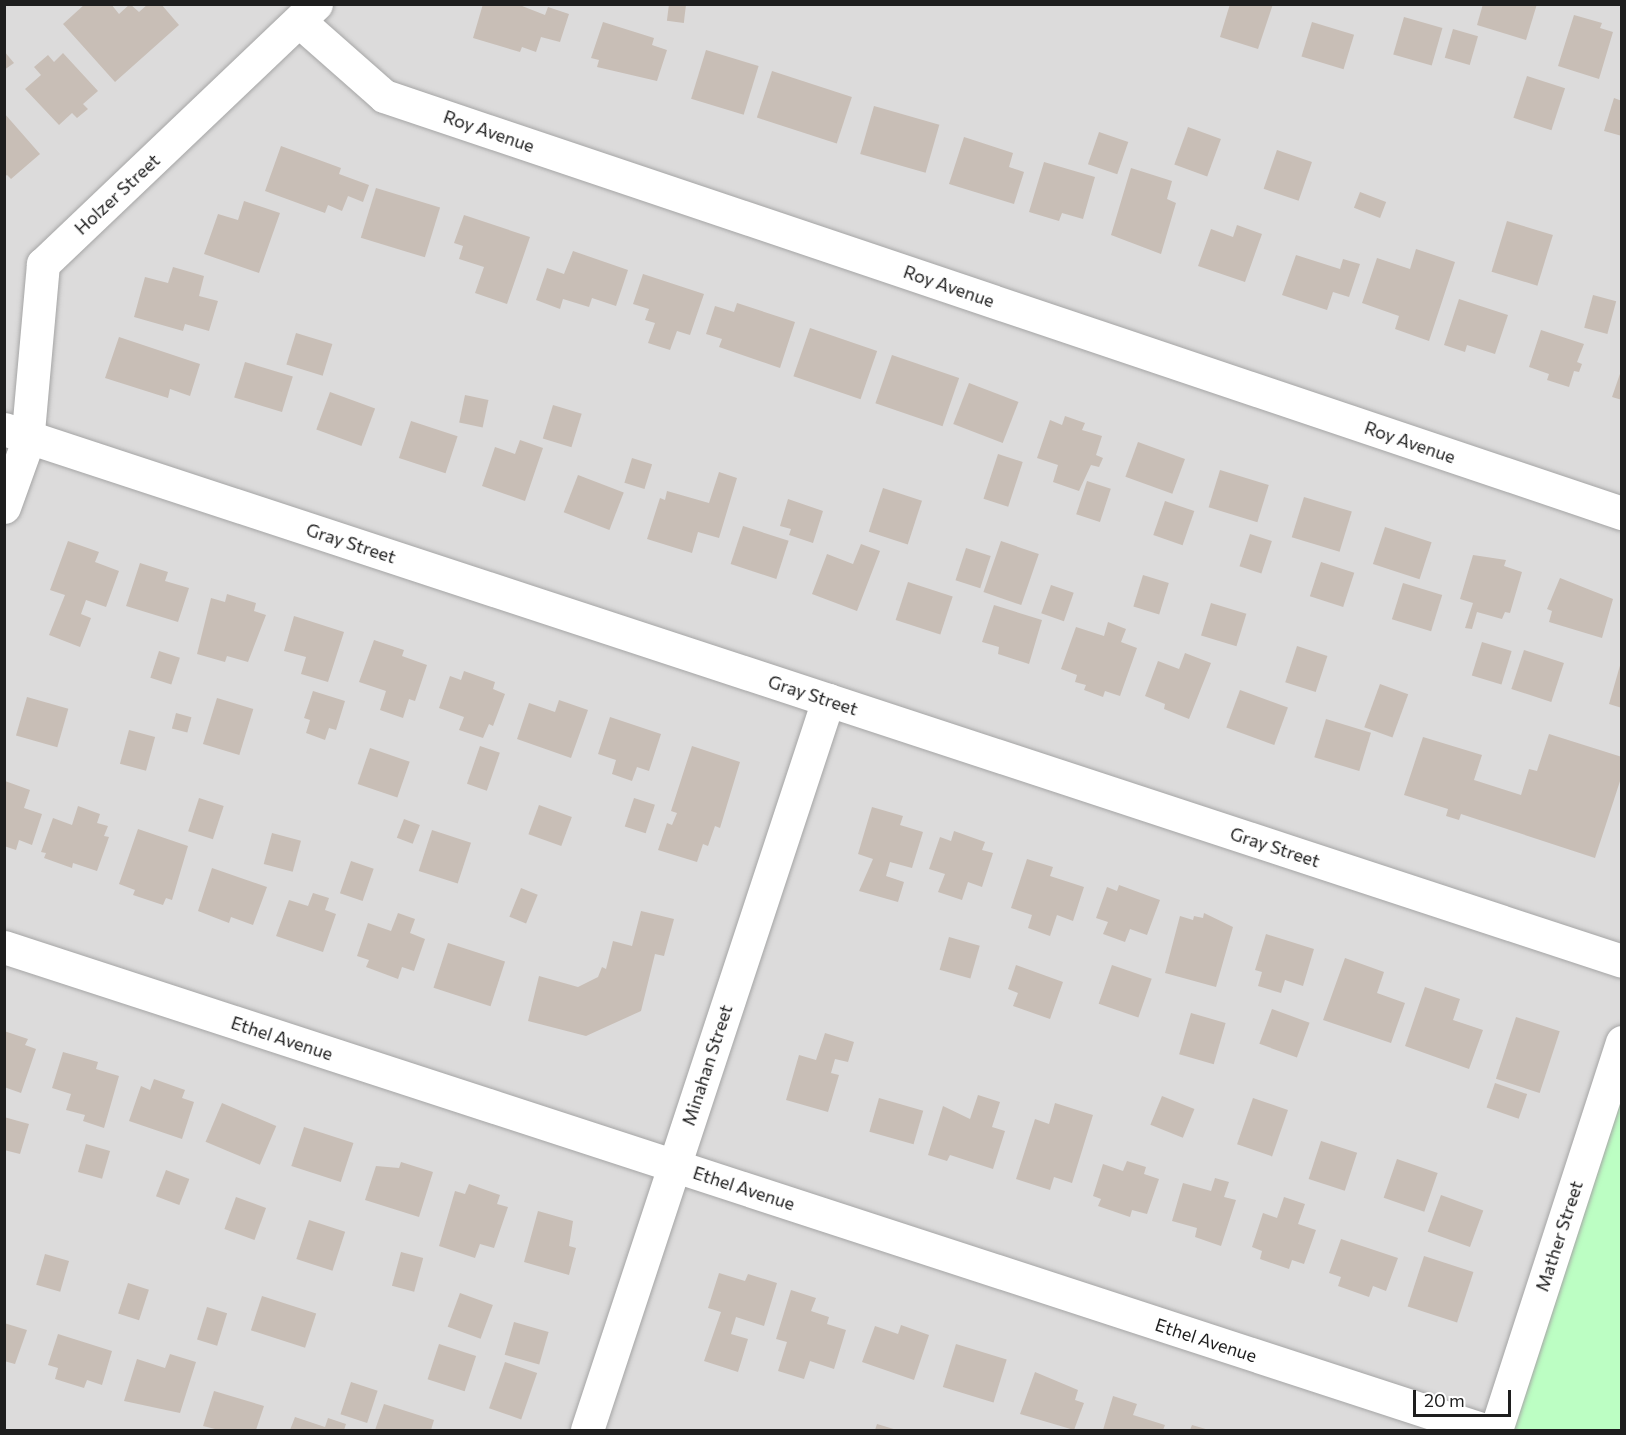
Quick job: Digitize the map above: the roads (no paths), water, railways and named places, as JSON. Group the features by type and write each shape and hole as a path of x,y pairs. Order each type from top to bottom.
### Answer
{"street":[{"name":"Holzer Street","path":"4,507 43,264 308,13"},
{"name":"Roy Avenue","path":"308,13 384,96 1622,513"},
{"name":"Gray Street","path":"16,433 1622,961"},
{"name":"Minahan Street","path":"587,1431 828,700"},
{"name":"Ethel Avenue","path":"4,947 1484,1431"},
{"name":"Mather Street","path":"1496,1431 1622,1042"}]}
